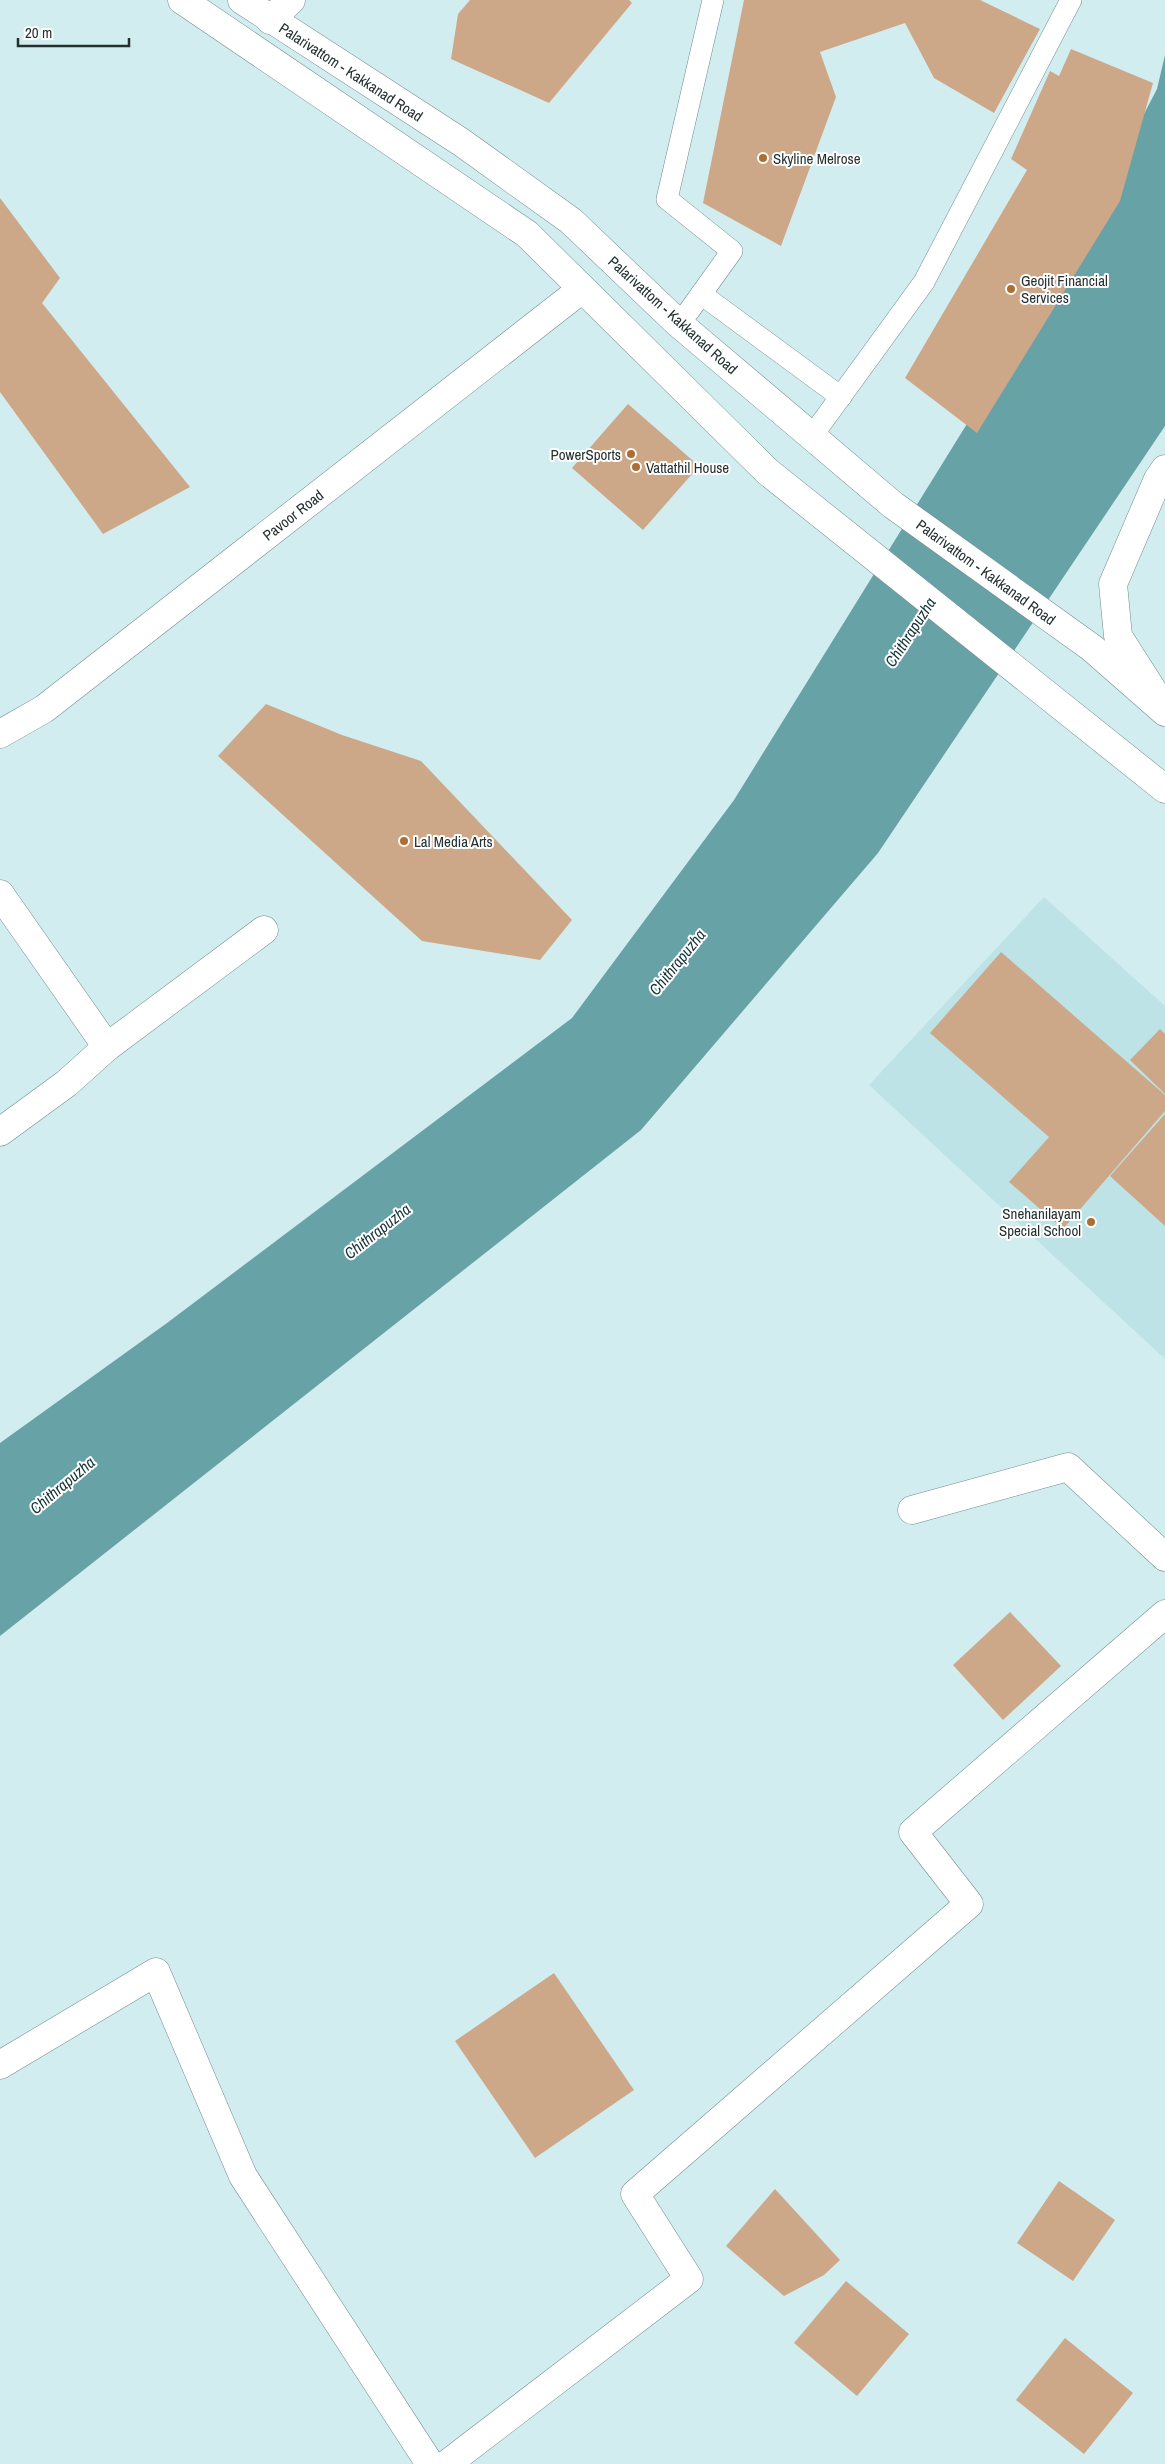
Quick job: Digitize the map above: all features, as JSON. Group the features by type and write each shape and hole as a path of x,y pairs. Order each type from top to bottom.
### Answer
{"street":[{"path":"182,0 526,234 768,472 1165,788"},
{"name":"Palarivattom - Kakkanad Road","path":"242,0 270,20 461,142 571,221 678,323 893,504 1092,648 1165,711"},
{"path":"270,20 291,0"},
{"name":"Pavoor Road","path":"0,734 44,709 582,289"},
{"path":"1165,469 1158,479 1113,584 1118,636 1165,711"},
{"path":"0,894 107,1047"},
{"path":"0,1132 67,1083 107,1047 264,930"},
{"path":"912,1510 1068,1466 1165,1557"},
{"path":"447,2464 689,2280 635,2194 969,1904 912,1832 1165,1614"},
{"path":"0,2065 156,1972 243,2176 430,2464"}],"lane":[{"path":"678,323 732,251 667,199 713,0"},
{"path":"812,436 924,282 1071,0"},
{"path":"701,294 841,397"}],"shaded area":[{"name":"Snehanilayam Special School","path":"1044,897 1165,1006 1165,1359 869,1085"}],"water":[{"name":"Chithrapuzha","path":"1165,55 1165,426 878,853 641,1130 0,1636 0,1443 167,1323 572,1018 734,800 1066,264 1157,89"}],"building":[{"path":"470,0 629,0 632,3 549,103 451,59 458,14"},
{"name":"Skyline Melrose","path":"744,0 980,0 1040,29 994,113 934,78 905,23 820,52 836,97 781,246 703,203"},
{"name":"Geojit Financial Services","path":"1071,49 1153,83 1120,201 977,433 905,378 1027,170 1011,159 1050,71 1059,76"},
{"path":"0,198 60,278 42,303 190,487 103,534 0,392"},
{"name":"Vattathil House","path":"628,404 699,466 643,530 572,468"},
{"name":"Lal Media Arts","path":"266,704 342,735 421,761 572,920 540,960 422,941 218,756"},
{"path":"1001,952 1165,1095 1165,1111 1063,1229 1009,1182 1049,1137 930,1033"},
{"path":"1160,1029 1165,1034 1165,1094 1130,1060"},
{"path":"1165,1114 1165,1226 1110,1176"},
{"path":"1010,1612 1061,1666 1003,1720 953,1665"},
{"path":"554,1973 634,2090 535,2158 455,2041"},
{"path":"1059,2181 1115,2220 1073,2281 1017,2243"},
{"path":"775,2189 840,2260 824,2275 784,2296 726,2246"},
{"path":"846,2281 909,2334 857,2396 794,2343"},
{"path":"1065,2338 1133,2393 1084,2454 1016,2400"}],"place":[{"name":"Skyline Melrose","path":"763,158"},
{"name":"Geojit Financial Services","path":"1011,289"},
{"name":"PowerSports","path":"631,454"},
{"name":"Vattathil House","path":"636,467"},
{"name":"Lal Media Arts","path":"404,841"},
{"name":"Snehanilayam Special School","path":"1091,1222"}]}
